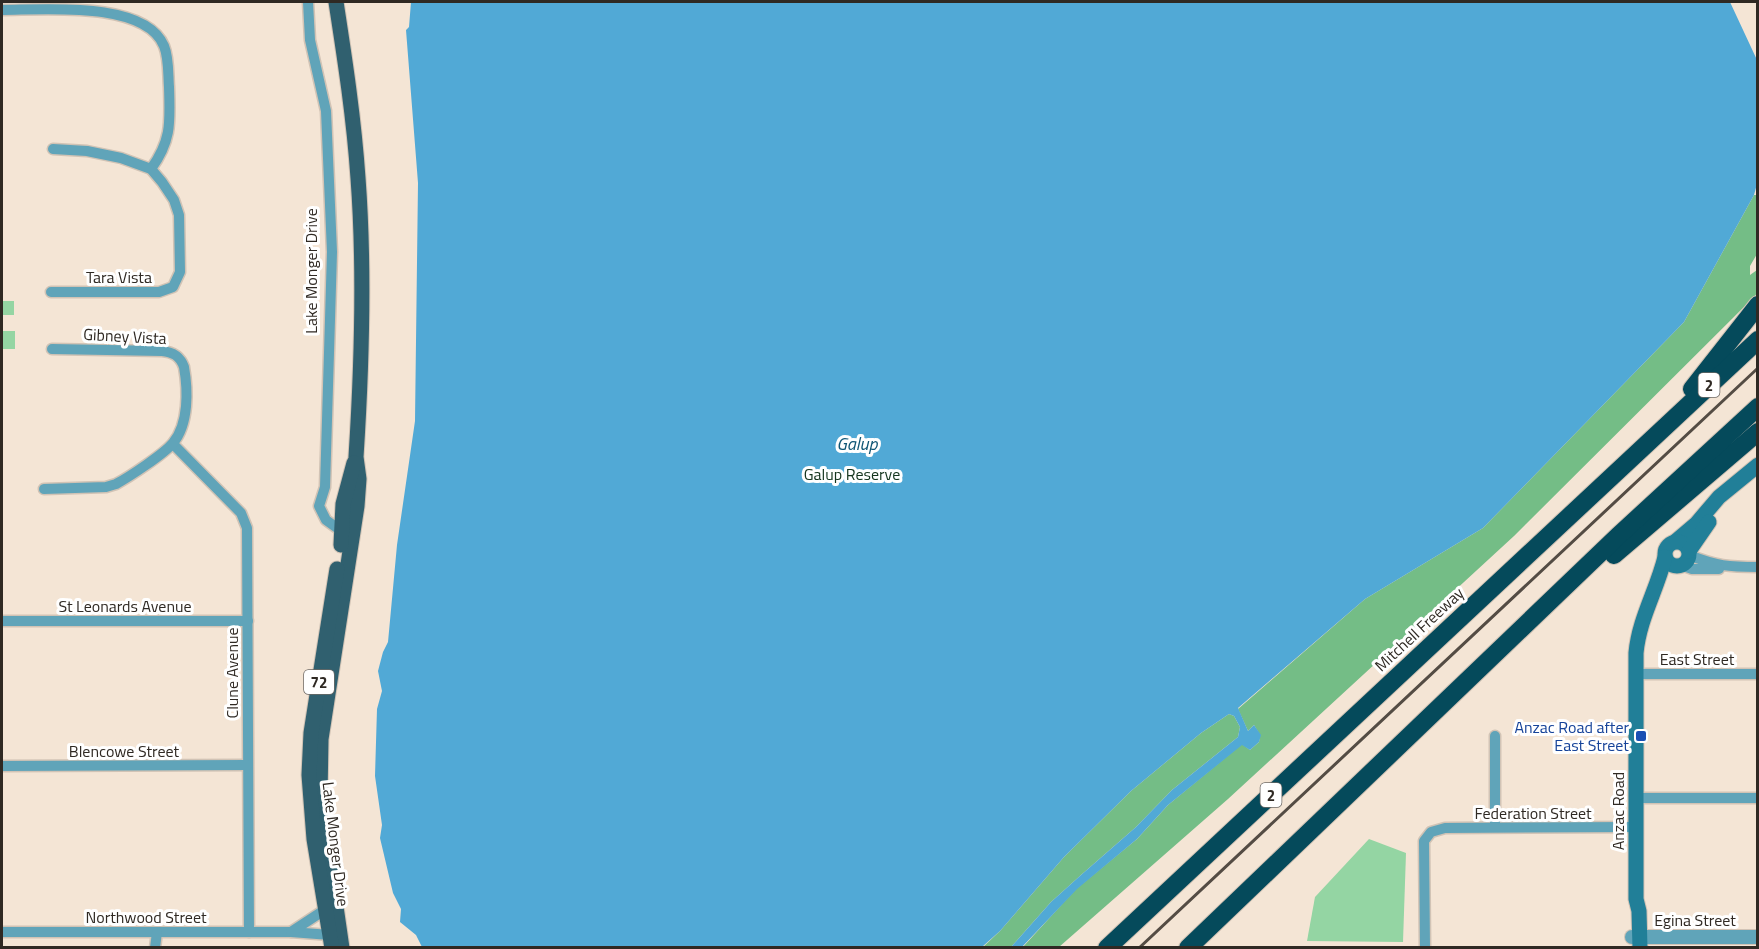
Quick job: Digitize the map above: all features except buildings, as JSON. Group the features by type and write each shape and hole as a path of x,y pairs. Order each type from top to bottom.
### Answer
{"highway":[{"path":"1660,430 1758,305"},
{"name":"Mitchell Freeway","path":"1107,948 1758,340"},
{"path":"1188,948 1619,535 1758,407"},
{"path":"1480,669 1758,432"}],"main road":[{"name":"Lake Monger Drive","path":"331,941 314,839 309,775 310,743 347,534 357,506 356,457 363,317 358,178 350,95 336,2"},
{"name":"Anzac Road","path":"1679,556 1696,524 1719,497 1758,465"},
{"name":"Anzac Road","path":"1636,942 1639,911 1636,899 1635,827 1636,674 1639,630 1658,582 1716,513 1758,478"},
{"name":"Lake Monger Drive","path":"342,948 320,796 320,762 347,534"}],"street":[{"name":"Lake Monger Drive","path":"308,2 310,40 326,111 332,252 325,487 319,506 326,520 347,534"},
{"path":"2,10 105,12 135,21 156,33 165,46 170,122 165,148 151,169 104,153 53,149"},
{"name":"Tara Vista","path":"51,292 159,292 173,287 180,272 178,210 172,195 151,169"},
{"name":"Gibney Vista","path":"52,349 162,351 177,356 181,360 186,375 186,413 173,444"},
{"path":"44,489 106,487 116,484 173,444"},
{"name":"Clune Avenue","path":"173,444 241,513 247,528 249,932"},
{"path":"1679,556 1725,567 1758,567"},
{"name":"St Leonards Avenue","path":"2,621 248,621"},
{"name":"East Street","path":"1636,674 1758,674"},
{"path":"1494,827 1495,736"},
{"name":"Blencowe Street","path":"2,766 247,765"},
{"path":"1636,798 1758,798"},
{"name":"Federation Street","path":"1425,948 1424,841 1431,832 1445,828 1635,827"},
{"path":"291,932 326,909"},
{"name":"Northwood Street","path":"2,932 291,932 331,941"},
{"path":"155,948 157,932"},
{"name":"Egina Street","path":"1636,942 1758,937"}],"green space":[{"path":"1754,195 1757,195 1757,254 1750,266 1750,275 1757,270 1755,296 1514,536 1228,799 1059,947 1022,948 1076,889 1137,839 1168,805 1242,744 1250,750 1259,742 1260,735 1254,725 1248,731 1238,709 1365,599 1483,528 1684,322"},
{"path":"2,301 14,301 14,315 2,315"},
{"path":"2,331 15,331 15,349 2,349"},
{"path":"1229,714 1234,716 1240,727 1238,737 1172,790 1136,827 1051,902 1011,947 982,948 1000,931 1064,857 1131,791 1201,733"},
{"path":"1369,839 1406,853 1403,942 1307,941 1315,897"}],"water":[{"name":"Galup","path":"411,2 1730,2 1757,60 1757,184 1754,195 1684,322 1483,528 1365,599 1238,708 1248,731 1254,725 1261,735 1259,742 1250,750 1242,745 1168,805 1137,839 1077,889 1022,947 1011,947 1051,902 1136,827 1172,790 1238,737 1240,727 1234,716 1229,714 1201,733 1131,791 1064,857 1000,931 982,947 422,947 416,935 400,922 401,909 393,893 380,838 382,825 375,776 377,709 382,691 378,671 388,642 397,545 415,421 418,183 406,30 409,27"}],"railway":[{"path":"1139,948 1758,368"}],"place":[{"name":"Anzac Road after East Street","path":"1641,736"}],"park label":[{"name":"Galup Reserve","path":"852,474"}]}
